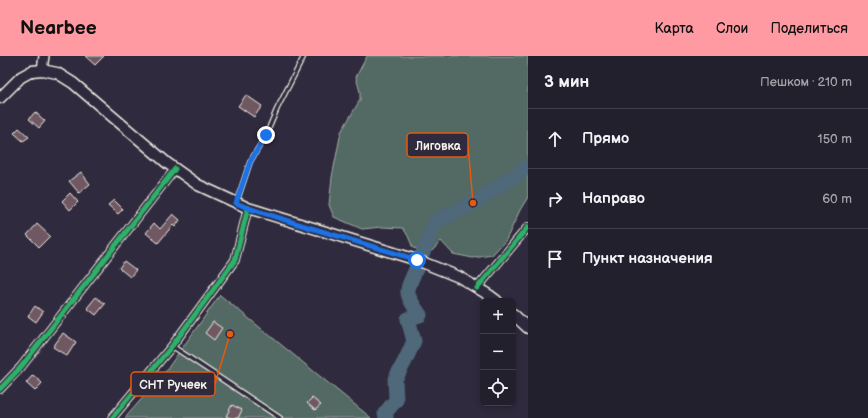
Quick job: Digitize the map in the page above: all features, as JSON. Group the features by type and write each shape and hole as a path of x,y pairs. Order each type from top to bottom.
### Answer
{"main road":[{"path":"0,98 21,77 32,72 42,70 57,73 73,84 175,169 198,185 248,208 417,260 459,277 493,298"},
{"path":"516,317 528,328"}],"street":[{"path":"42,70 44,56"},
{"path":"0,389 21,367 175,169"},
{"path":"112,418 172,346 235,260 248,208"},
{"path":"477,288 528,227"}],"lane":[{"path":"236,203 250,162 266,135 277,109 304,56"},
{"path":"172,346 280,418"}],"green space":[{"path":"367,56 528,56 528,197 520,210 506,240 492,255 473,258 453,254 441,241 432,251 413,248 403,228 382,227 362,229 334,217 329,205 332,177 341,132 360,100 360,92 356,77"},
{"path":"220,295 371,418 125,418 165,372"}],"building":[{"path":"85,56 104,56 95,65"},
{"path":"246,95 262,106 254,117 238,106"},
{"path":"35,112 45,121 39,128 29,119"},
{"path":"19,128 29,137 23,141 14,133"},
{"path":"81,172 90,184 79,193 69,181"},
{"path":"70,193 78,202 70,210 62,201"},
{"path":"114,200 123,209 118,214 108,205"},
{"path":"173,214 180,220 175,227 173,225 158,243 146,233 154,223 160,229"},
{"path":"37,224 50,236 39,247 27,235"},
{"path":"124,261 136,270 130,277 119,268"},
{"path":"96,297 105,304 96,315 87,308"},
{"path":"35,306 43,312 36,322 28,316"},
{"path":"213,322 222,328 214,340 205,333"},
{"path":"63,333 76,342 67,356 53,347"},
{"path":"33,375 42,383 35,391 26,383"},
{"path":"312,398 321,405 315,410 307,403"},
{"path":"232,405 242,410 238,418 226,416"}],"waterway":[{"path":"423,252 435,222 473,203 528,167"},
{"path":"386,418 385,413 396,400 395,379 414,341 408,319 420,315 411,301 408,292 408,288 416,269"}],"cycle path":[{"path":"0,389 21,367 175,169"},
{"path":"112,418 172,346 235,260 248,208"},
{"path":"477,288 528,227"}],"place":[{"name":"Лиговка","path":"473,203"},
{"name":"СНТ Ручеек","path":"230,334"}],"route":[{"path":"266,135 250,162 236,203 298,224 417,260"}]}
